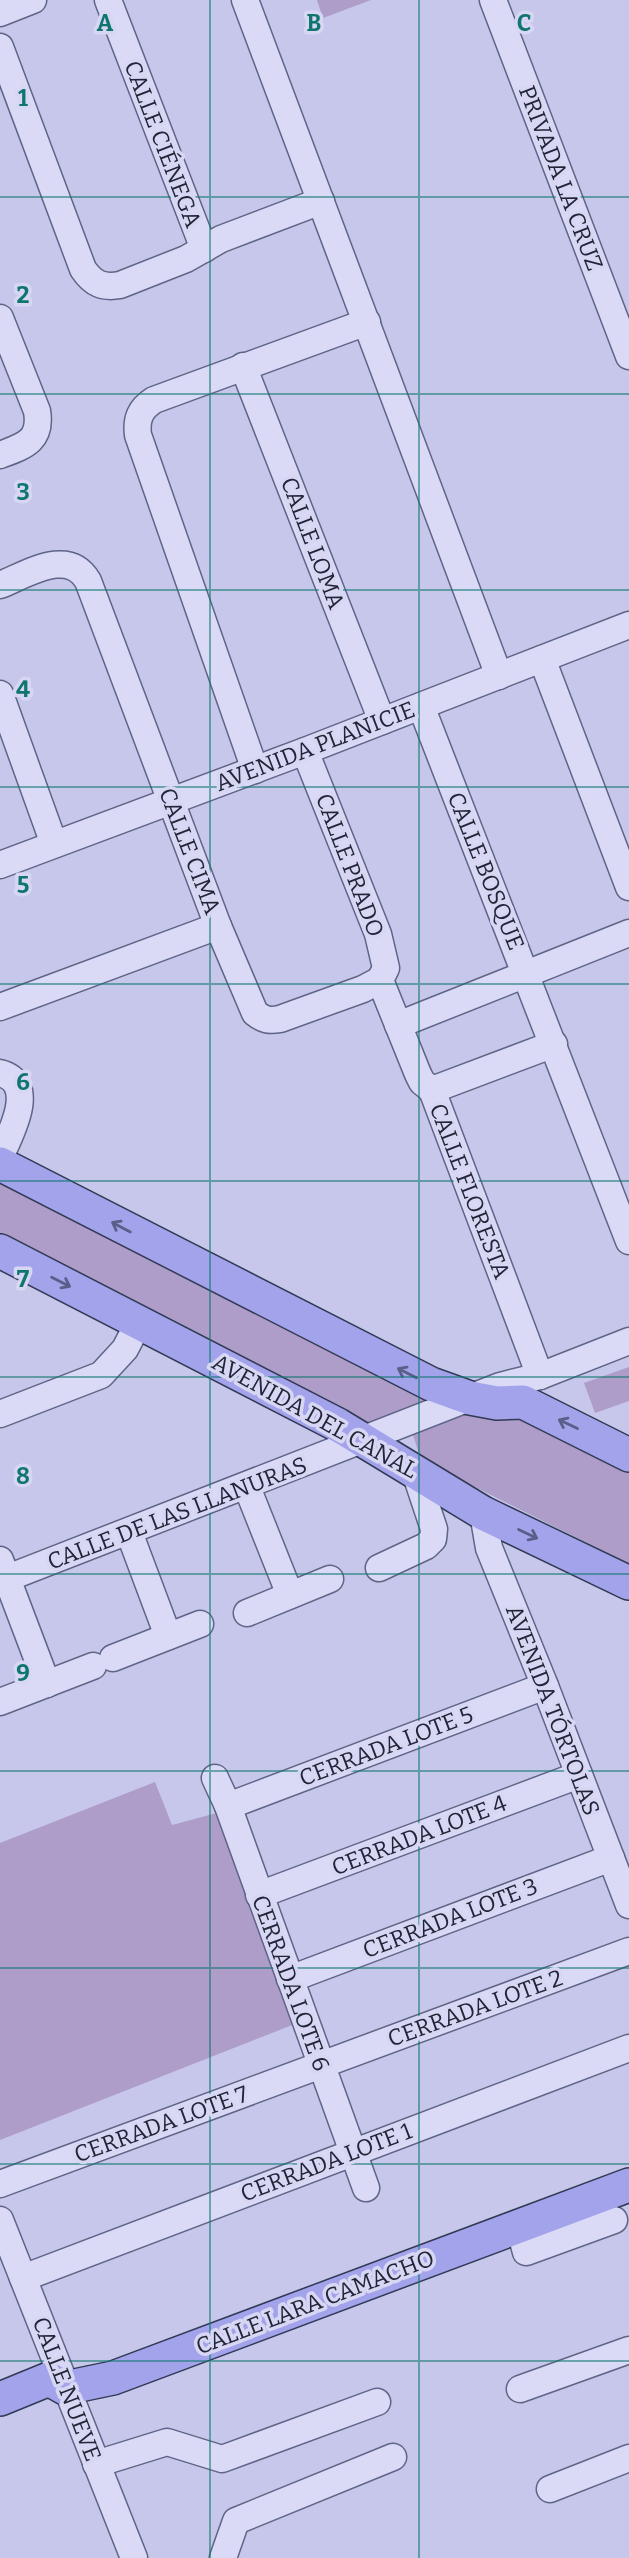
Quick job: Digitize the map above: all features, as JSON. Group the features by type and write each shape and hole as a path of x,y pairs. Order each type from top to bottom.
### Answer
{"main road":[{"path":"0,1164 430,1384 485,1392 497,1403 523,1402 629,1455"},
{"name":"AVENIDA DEL CANAL","path":"0,1251 338,1425 483,1513 629,1583"},
{"name":"CALLE LARA CAMACHO","path":"0,2399 48,2379 65,2388 113,2378 629,2185"}],"street":[{"path":"0,13 33,0"},
{"name":"CALLE CIÉNEGA","path":"108,0 204,249"},
{"path":"245,0 499,676"},
{"name":"PRIVADA LA CRUZ","path":"493,0 629,356"},
{"path":"0,47 83,269 98,285 120,285 186,260 221,239 321,201"},
{"path":"0,318 39,422 31,441 0,456"},
{"path":"255,770 138,435 139,415 145,406 154,400 367,322"},
{"name":"CALLE LOMA","path":"243,366 382,721"},
{"name":"CALLE CIMA","path":"0,584 63,563 74,565 83,572 250,1006 262,1019 280,1019 363,989 380,980"},
{"name":"AVENIDA PLANICIE","path":"0,865 305,751 629,625"},
{"path":"542,659 629,887"},
{"path":"0,694 54,844"},
{"name":"CALLE BOSQUE","path":"421,706 526,972 629,933"},
{"name":"CALLE PRADO","path":"305,751 378,934 386,968 380,980"},
{"path":"0,1007 219,926"},
{"path":"398,1025 526,972 629,1241"},
{"path":"380,980 418,1074 422,1082 432,1090"},
{"name":"CALLE FLORESTA","path":"540,1376 432,1090 554,1044"},
{"path":"0,1073 11,1079 16,1087 20,1106 18,1119 0,1157"},
{"path":"0,1415 102,1375 125,1349 139,1322"},
{"name":"CALLE DE LAS LLANURAS","path":"2,1573 129,1532 485,1392 540,1376 629,1341"},
{"path":"379,1567 426,1546 433,1539 434,1529 414,1469"},
{"path":"247,1486 289,1595"},
{"name":"AVENIDA TÓRTOLAS","path":"483,1513 489,1548 629,1905"},
{"path":"129,1532 167,1636"},
{"path":"2,1573 47,1684"},
{"path":"247,1613 331,1578"},
{"path":"0,1702 200,1624"},
{"name":"CERRADA LOTE 5","path":"228,1806 545,1686"},
{"name":"CERRADA LOTE 4","path":"259,1895 579,1775"},
{"name":"CERRADA LOTE 6","path":"215,1778 228,1806 366,2188"},
{"name":"CERRADA LOTE 3","path":"290,1979 611,1858"},
{"name":"CERRADA LOTE 2","path":"322,2064 629,1951"},
{"name":"CERRADA LOTE 1","path":"23,2278 629,2048"},
{"name":"CERRADA LOTE 7","path":"0,2184 322,2064"},
{"name":"CALLE NUEVE","path":"0,2220 134,2558"},
{"path":"519,2225 526,2252 614,2220"},
{"path":"520,2389 629,2350"},
{"path":"96,2463 167,2442 222,2459 377,2402"},
{"path":"223,2558 236,2521 393,2457"},
{"path":"550,2489 629,2458"}],"shaded area":[{"path":"317,0 371,0 323,18"},
{"path":"0,1183 426,1401 353,1435 0,1242"},
{"path":"629,1367 629,1401 595,1413 584,1383"},
{"path":"471,1411 526,1412 629,1466 629,1564 421,1460 412,1432"},
{"path":"155,1782 172,1825 239,1807 310,2018 0,2140 0,1843"}]}
